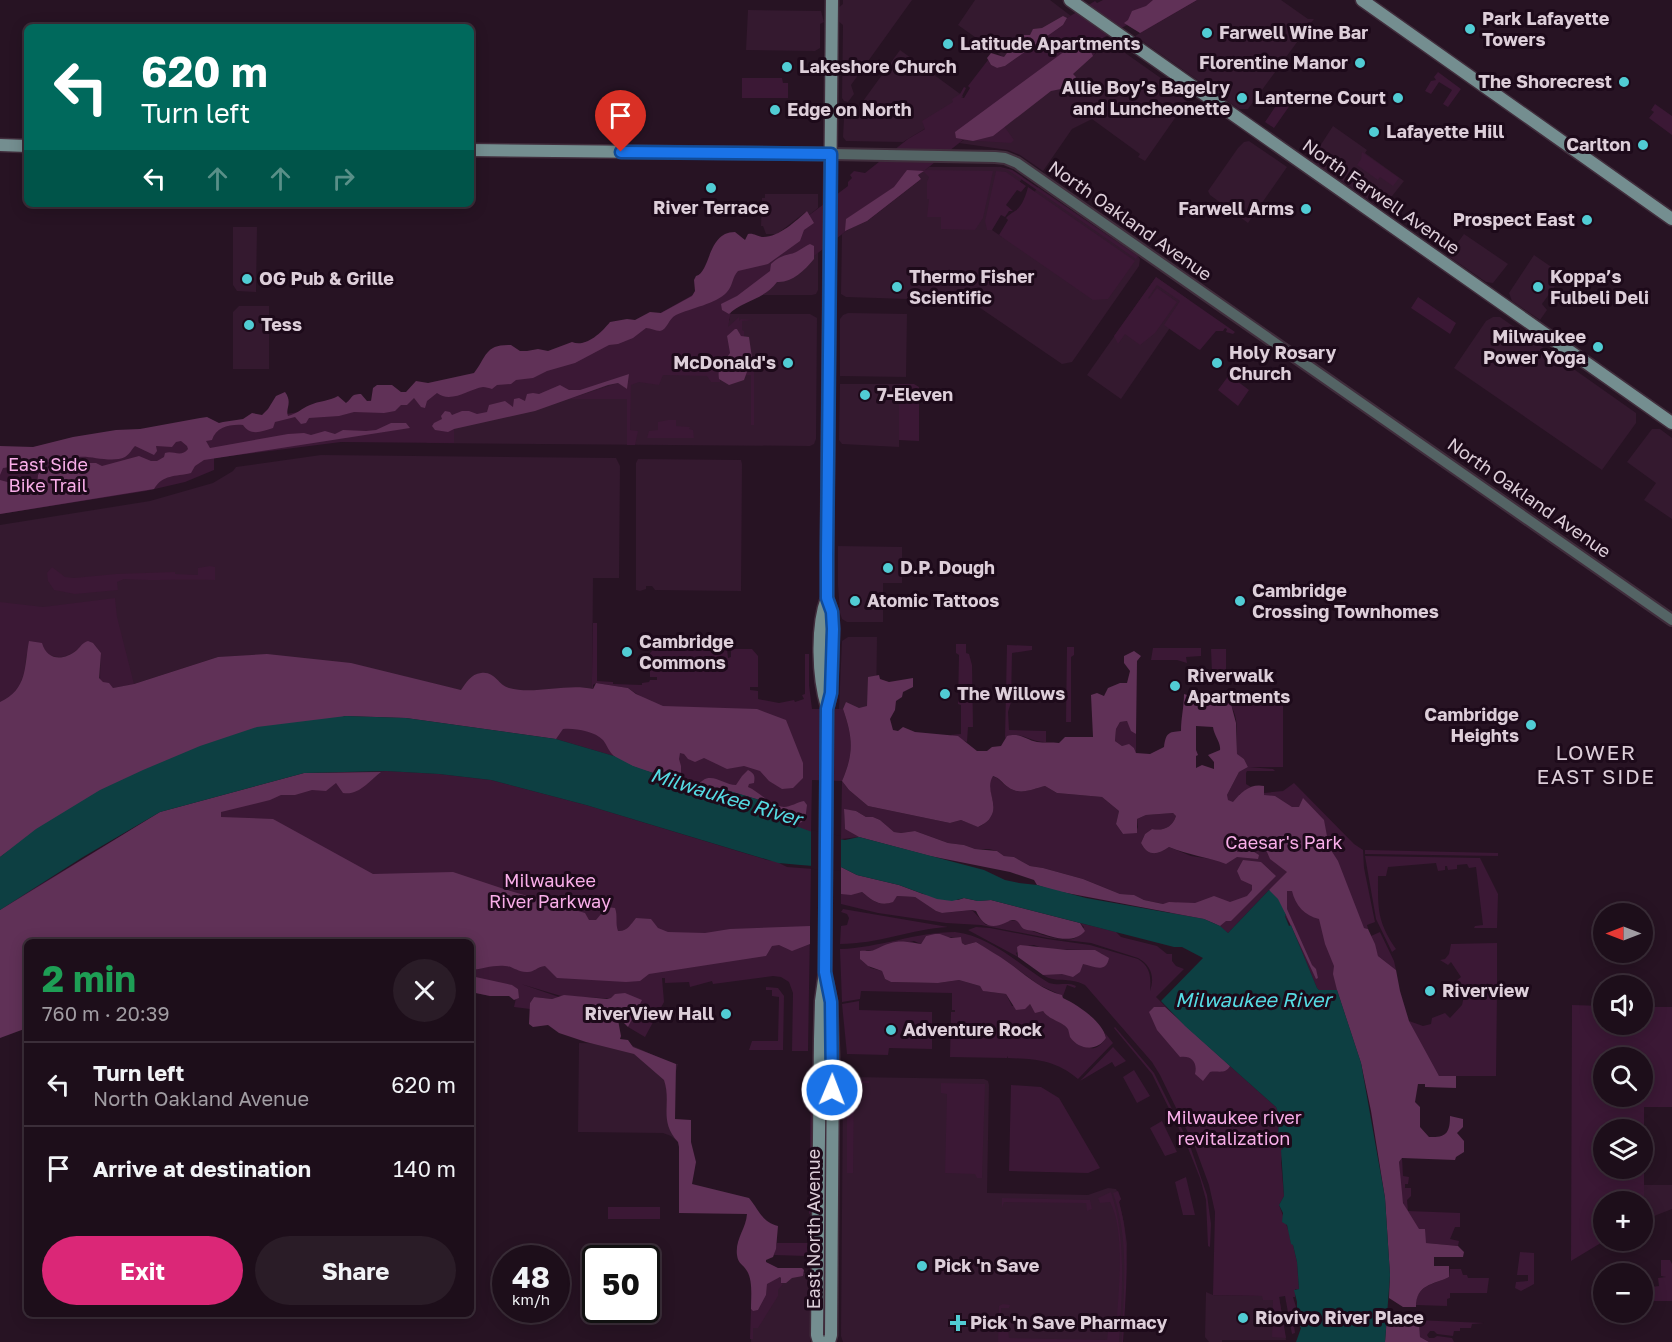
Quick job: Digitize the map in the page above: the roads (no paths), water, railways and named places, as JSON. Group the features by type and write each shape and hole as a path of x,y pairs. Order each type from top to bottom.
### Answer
{"main road":[{"name":"East North Avenue","path":"819,1342 817,1335 831,1002 825,972 827,709 823,693 820,650 822,612 827,598 832,0"},
{"name":"North Farwell Avenue","path":"1070,0 1672,423"},
{"path":"1362,0 1672,219"},
{"path":"0,145 24,146"},
{"name":"North Oakland Avenue","path":"474,150 831,154"},
{"name":"East North Avenue","path":"825,1178 831,1335 829,1342"}],"street":[{"name":"North Oakland Avenue","path":"831,154 999,157 1017,163 1672,620"}],"water":[{"name":"Milwaukee River","path":"346,716 406,718 556,739 614,756 633,766 665,777 726,790 763,801 791,815 793,825 826,837 845,840 859,837 984,870 1005,880 1037,885 1086,898 1204,919 1220,926 1228,933 1269,890 1278,899 1289,926 1291,925 1317,988 1337,990 1361,1063 1385,1198 1390,1275 1385,1342 1296,1342 1301,1328 1297,1322 1297,1302 1294,1290 1299,1289 1297,1262 1287,1225 1282,1222 1283,1213 1279,1205 1284,1196 1281,1150 1283,1149 1279,1140 1278,1112 1276,1107 1185,1026 1161,1001 1203,958 1182,947 1174,947 991,900 937,899 899,885 857,875 841,867 785,865 586,805 491,780 386,771 304,773 160,812 83,857 0,910 0,857 36,829 100,790 200,746 257,727"}],"place":[{"name":"Park Lafayette Towers","path":"1470,29"},
{"name":"Farwell Wine Bar","path":"1207,33"},
{"name":"Latitude Apartments","path":"948,44"},
{"name":"Florentine Manor","path":"1360,63"},
{"name":"Lakeshore Church","path":"787,67"},
{"name":"The Shorecrest","path":"1624,82"},
{"name":"Allie Boy’s Bagelry and Luncheonette","path":"1242,98"},
{"name":"Lanterne Court","path":"1398,98"},
{"name":"Edge on North","path":"775,110"},
{"name":"Lafayette Hill","path":"1374,132"},
{"name":"Carlton","path":"1643,145"},
{"name":"River Terrace","path":"711,188"},
{"name":"Farwell Arms","path":"1306,209"},
{"name":"Prospect East","path":"1587,220"},
{"name":"OG Pub & Grille","path":"247,279"},
{"name":"Thermo Fisher Scientific","path":"897,287"},
{"name":"Koppa’s Fulbeli Deli","path":"1538,287"},
{"name":"Tess","path":"249,325"},
{"name":"Milwaukee Power Yoga","path":"1598,347"},
{"name":"McDonald's","path":"788,363"},
{"name":"Holy Rosary Church","path":"1217,363"},
{"name":"7-Eleven","path":"865,395"},
{"name":"D.P. Dough","path":"888,568"},
{"name":"Atomic Tattoos","path":"855,601"},
{"name":"Cambridge Crossing Townhomes","path":"1240,601"},
{"name":"Cambridge Commons","path":"627,652"},
{"name":"Riverwalk Apartments","path":"1175,686"},
{"name":"The Willows","path":"945,694"},
{"name":"Cambridge Heights","path":"1531,725"},
{"name":"Riverview","path":"1430,991"},
{"name":"RiverView Hall","path":"726,1014"},
{"name":"Adventure Rock","path":"891,1030"},
{"name":"Pick 'n Save","path":"922,1266"},
{"name":"Riovivo River Place","path":"1243,1318"},
{"name":"Pick 'n Save Pharmacy","path":"958,1323"}],"district":[{"name":"LOWER EAST SIDE","path":"1596,765"}],"park label":[{"name":"East Side Bike Trail","path":"48,475"},
{"name":"Caesar's Park","path":"1284,843"},
{"name":"Milwaukee River Parkway","path":"550,891"},
{"name":"Milwaukee river revitalization","path":"1234,1128"}]}
